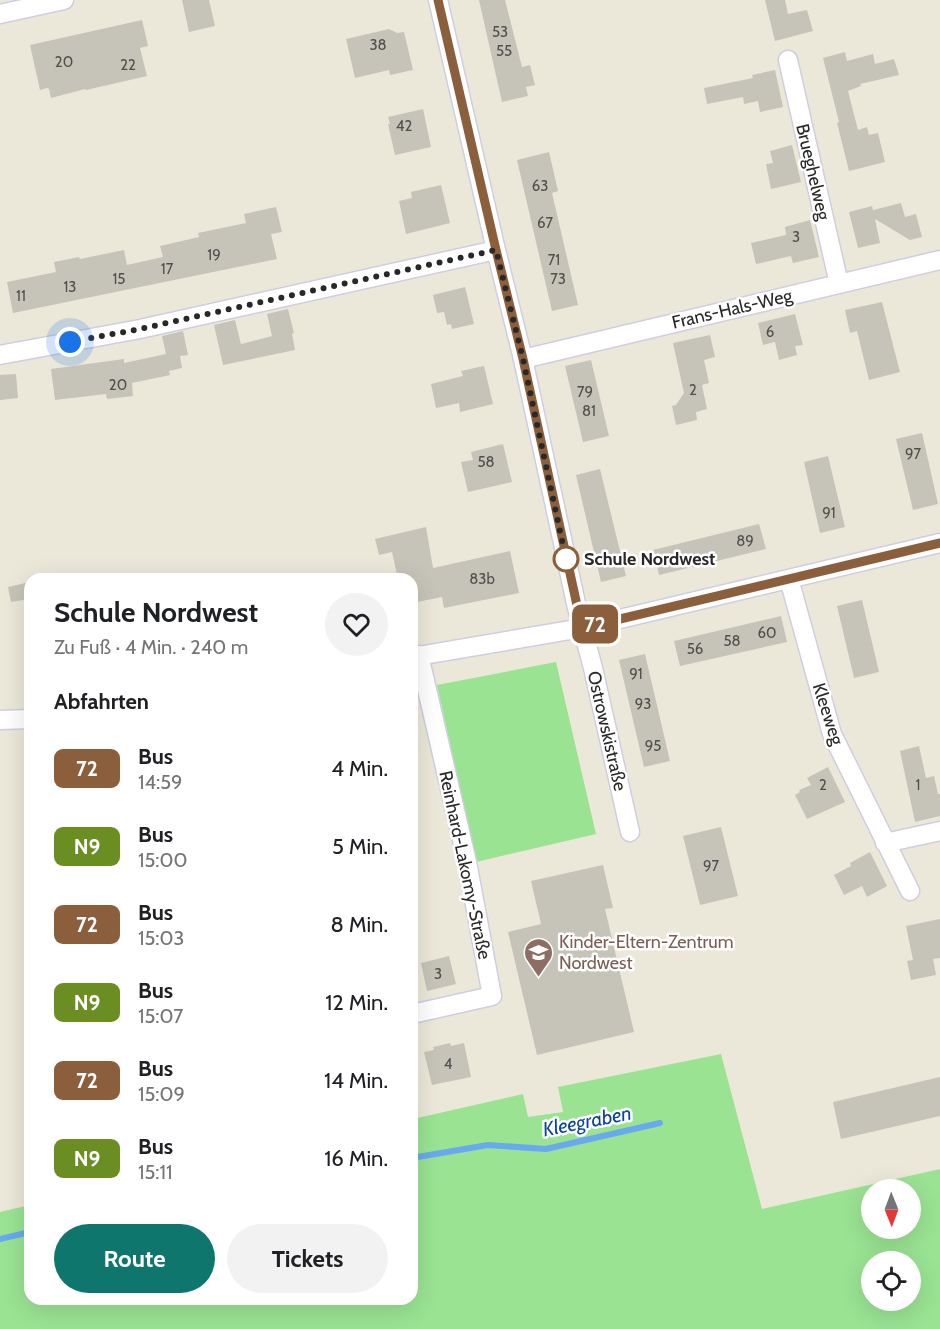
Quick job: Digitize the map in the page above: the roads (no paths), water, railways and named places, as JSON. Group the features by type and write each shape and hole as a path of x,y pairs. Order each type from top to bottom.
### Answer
{"street":[{"path":"0,14 64,0"},
{"name":"Ostrowskistraße","path":"438,0 523,359 582,628 630,832"},
{"name":"Brueghelweg","path":"788,60 839,284"},
{"path":"0,355 140,329 496,250"},
{"name":"Frans-Hals-Weg","path":"523,359 940,260"},
{"path":"418,656 582,628 940,543"},
{"name":"Kleeweg","path":"789,579 832,734 910,891"},
{"name":"Reinhard-Lakomy-Straße","path":"418,664 467,862 492,996 418,1013"},
{"path":"0,720 24,719"},
{"path":"885,843 940,831"}],"waterway":[{"name":"Kleegraben","path":"418,1157 488,1145 546,1149 660,1123"},
{"name":"Kleegraben","path":"0,1239 24,1233"}],"place":[{"name":"Schule Nordwest","path":"566,559"},
{"name":"Kinder-Eltern-Zentrum Nordwest","path":"538,978"}]}
